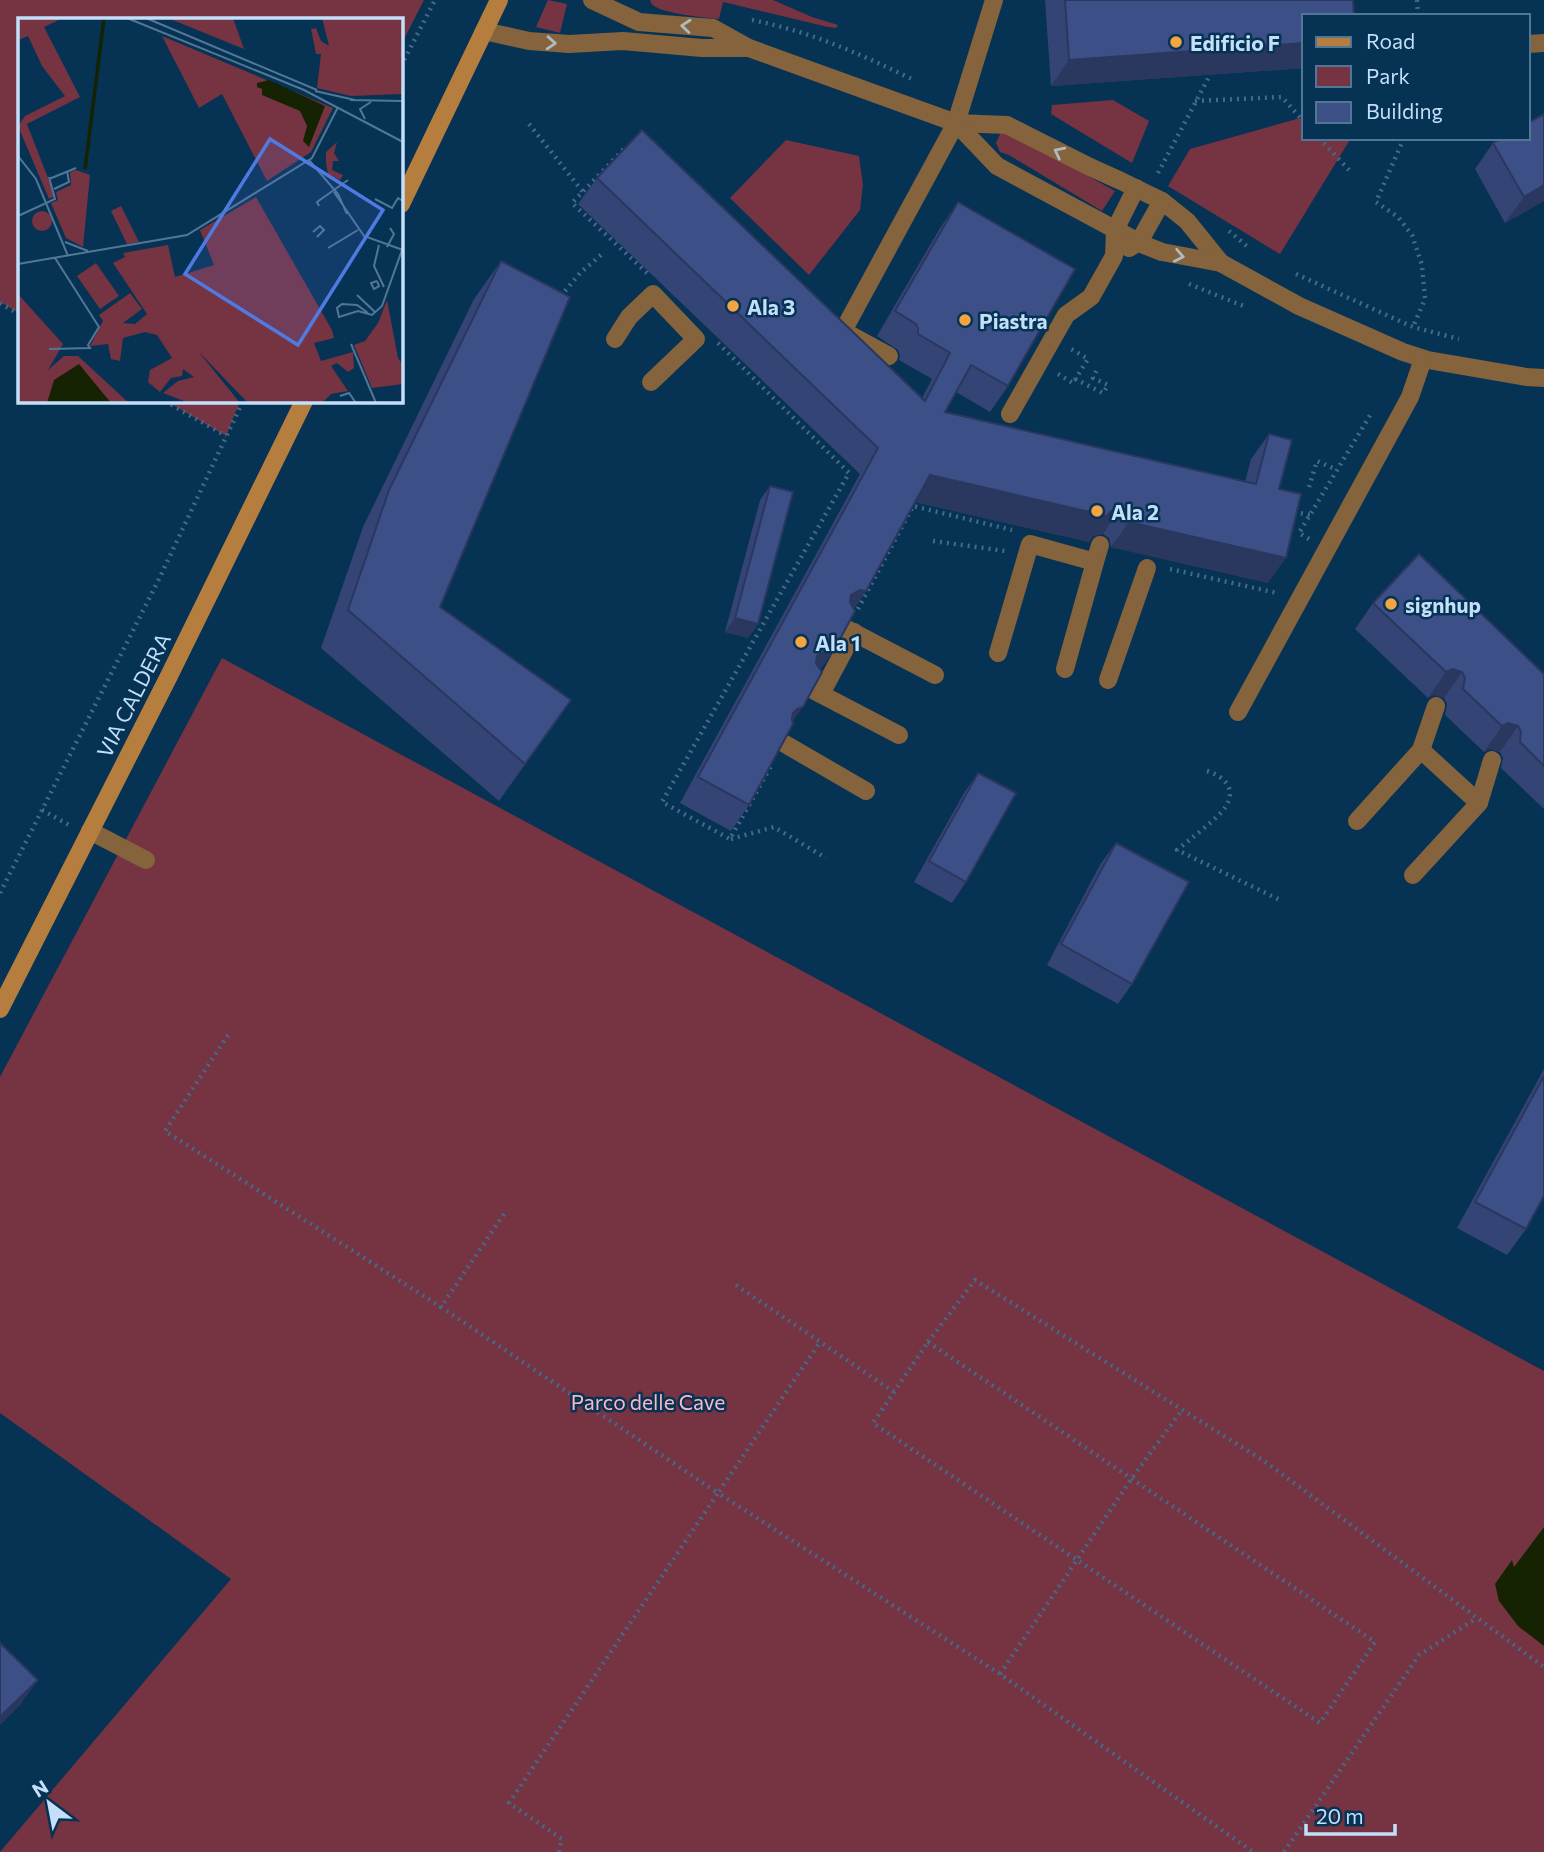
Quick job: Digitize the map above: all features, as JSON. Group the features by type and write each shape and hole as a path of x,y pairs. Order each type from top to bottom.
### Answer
{"street":[{"path":"402,202 499,0"},
{"name":"VIA CALDERA","path":"0,1009 169,676 304,402"}],"lane":[{"path":"592,0 639,22 713,28 750,48 957,123 1007,125 1162,201 1187,221 1221,264"},
{"path":"889,356 843,331 957,123 994,0"},
{"path":"484,31 529,41 569,44 623,41 702,48 750,48"},
{"path":"957,123 997,166 1115,230 1162,252 1221,264 1299,306 1423,359 1544,378"},
{"path":"1010,414 1066,316 1091,298 1114,256 1115,230 1136,188"},
{"path":"1114,256 1139,242 1162,201"},
{"path":"615,339 629,317 658,288 703,332 651,382"},
{"path":"1238,712 1410,397 1423,359"},
{"path":"999,653 1031,541 1097,554 1065,669"},
{"path":"1108,680 1155,567"},
{"path":"899,735 815,691 848,629 935,675"},
{"path":"1357,821 1420,750 1436,706"},
{"path":"1420,750 1479,803"},
{"path":"780,751 866,791"},
{"path":"1413,875 1479,803 1492,760"},
{"path":"90,831 146,860"}],"path":[{"path":"402,64 435,0"},
{"path":"1155,178 1210,75"},
{"path":"1195,101 1282,97 1302,120"},
{"path":"528,124 583,192"},
{"path":"1321,140 1349,170"},
{"path":"1404,140 1376,202 1398,217 1412,235 1422,265 1425,299 1413,327"},
{"path":"634,158 624,149 572,203 658,288"},
{"path":"565,291 580,273 601,255"},
{"path":"0,303 18,313"},
{"path":"703,332 849,473 662,802 730,839 774,827 826,858"},
{"path":"1075,379 1103,393 1108,385 1093,378 1098,368"},
{"path":"167,402 226,436"},
{"path":"0,893 159,579 243,402"},
{"path":"1303,550 1310,539 1299,533 1372,411"},
{"path":"1309,487 1317,461 1337,470"},
{"path":"848,629 913,506 1031,541"},
{"path":"1285,510 1310,515"},
{"path":"933,541 1031,541"},
{"path":"1155,567 1277,594 1283,583"},
{"path":"730,839 780,751"},
{"path":"1207,771 1220,775 1227,783 1230,797 1225,808 1177,850 1280,900"},
{"path":"42,810 69,825"},
{"path":"228,1035 165,1131 441,1307 718,1493 1000,1674 1252,1852"},
{"path":"441,1307 503,1214"},
{"path":"928,1342 1375,1642 1320,1723 873,1423 928,1342 975,1280 1264,1461 1544,1667"},
{"path":"736,1285 894,1392"},
{"path":"559,1852 562,1839 509,1803 820,1342"},
{"path":"1000,1674 1132,1478 1183,1410"},
{"path":"1284,1852 1419,1654 1477,1618"}],"green space":[{"path":"0,0 424,0 402,43 402,18 18,18 18,312 0,302"},
{"path":"548,0 567,4 560,33 536,27"},
{"path":"650,0 773,0 838,25 836,28 828,27 723,2 719,19 695,16 657,8"},
{"path":"1113,100 1149,121 1132,163 1051,114 1052,105"},
{"path":"1302,118 1302,140 1350,140 1280,254 1168,186 1190,149"},
{"path":"1009,132 1115,191 1102,211 1000,152 996,143 1000,134"},
{"path":"786,140 859,156 863,185 860,210 809,275 730,198"},
{"path":"168,402 240,402 226,436"},
{"name":"Parco delle Cave","path":"222,658 1544,1371 1544,1852 0,1852 231,1579 0,1413 0,1077"}],"shaded area":[{"path":"1544,1527 1544,1646 1518,1626 1499,1601 1495,1584 1512,1560 1514,1567"}],"building":[{"name":"Edificio F","path":"1065,0 1353,0 1354,14 1302,14 1302,43 1069,60"},
{"path":"1544,114 1544,185 1524,197 1493,143 1498,140 1530,140 1530,122"},
{"path":"642,130 925,401 950,353 918,334 916,324 895,311 958,202 1075,269 1008,386 971,365 945,412 1256,484 1269,434 1292,440 1279,489 1301,494 1286,558 1129,522 1127,512 1121,508 1111,511 1107,516 930,475 866,591 860,590 851,595 850,602 855,611 833,652 826,651 817,656 816,663 822,672 803,707 793,713 793,724 749,805 698,777 878,448 597,178"},
{"path":"501,261 570,297 440,607 571,700 525,764 348,610 389,490"},
{"path":"770,486 793,492 758,624 735,618"},
{"path":"1419,554 1544,674 1544,766 1520,742 1521,732 1518,726 1508,723 1502,726 1463,689 1465,678 1462,672 1453,669 1446,672 1373,603"},
{"path":"978,773 1016,793 966,882 929,861"},
{"path":"1116,843 1189,882 1132,984 1061,944"},
{"path":"1544,1076 1544,1196 1526,1229 1475,1202"},
{"path":"0,1643 38,1680 0,1717"}],"place":[{"name":"Edificio F","path":"1176,42"},
{"name":"Ala 3","path":"733,306"},
{"name":"Piastra","path":"965,320"},
{"name":"Ala 2","path":"1097,511"},
{"name":"signhup","path":"1391,604"},
{"name":"Ala 1","path":"801,642"}]}
